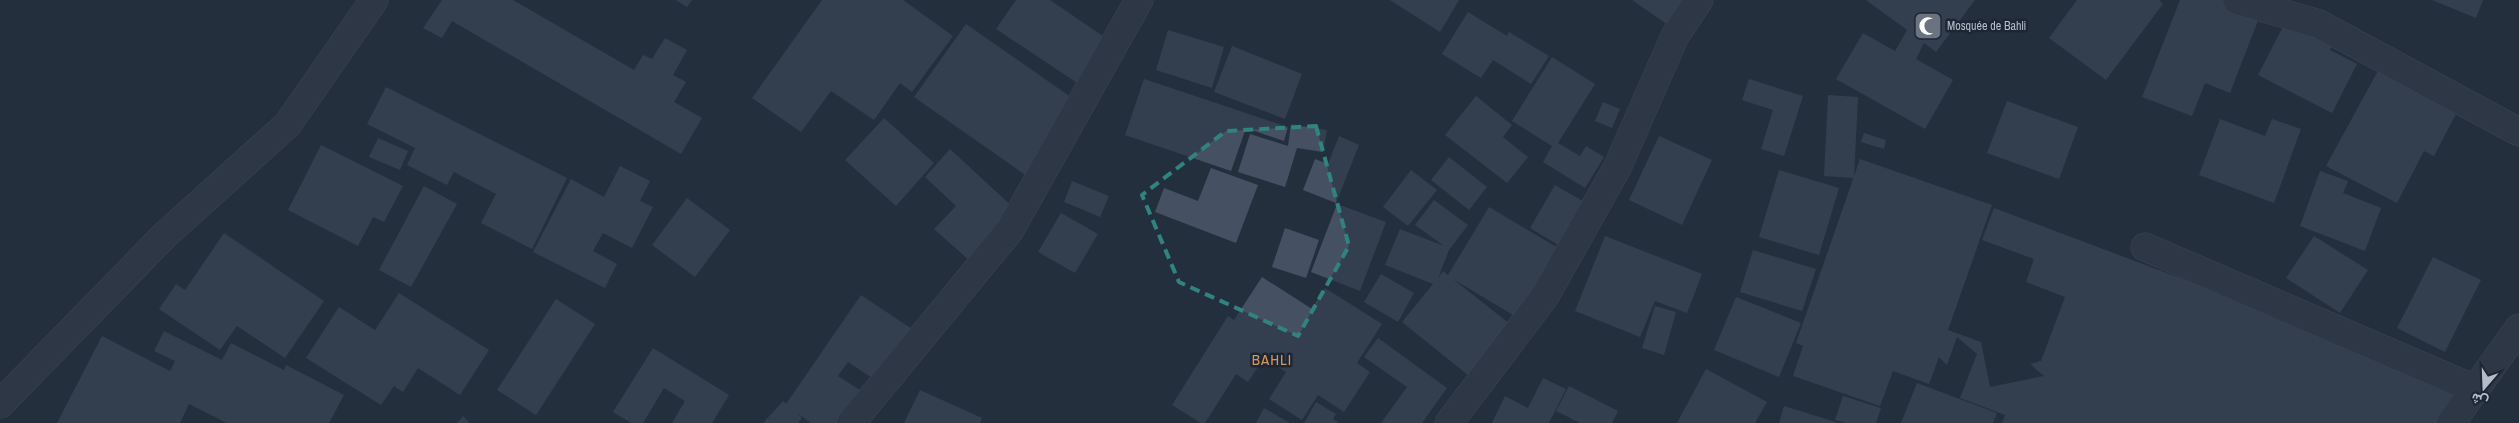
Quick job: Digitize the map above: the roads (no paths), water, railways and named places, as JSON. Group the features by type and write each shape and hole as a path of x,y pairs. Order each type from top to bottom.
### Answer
{"street":[{"path":"0,404 165,235 288,124 374,0"},
{"path":"852,423 1010,230 1139,0"},
{"path":"1449,423 1545,296 1617,168 1675,36 1699,0"},
{"path":"2237,0 2319,24 2519,132"},
{"path":"2145,247 2475,389"},
{"path":"2451,423 2519,328"}],"place":[{"name":"Mosquée de Bahli","path":"1928,26"}],"district":[{"name":"BAHLI","path":"1272,360"}]}
